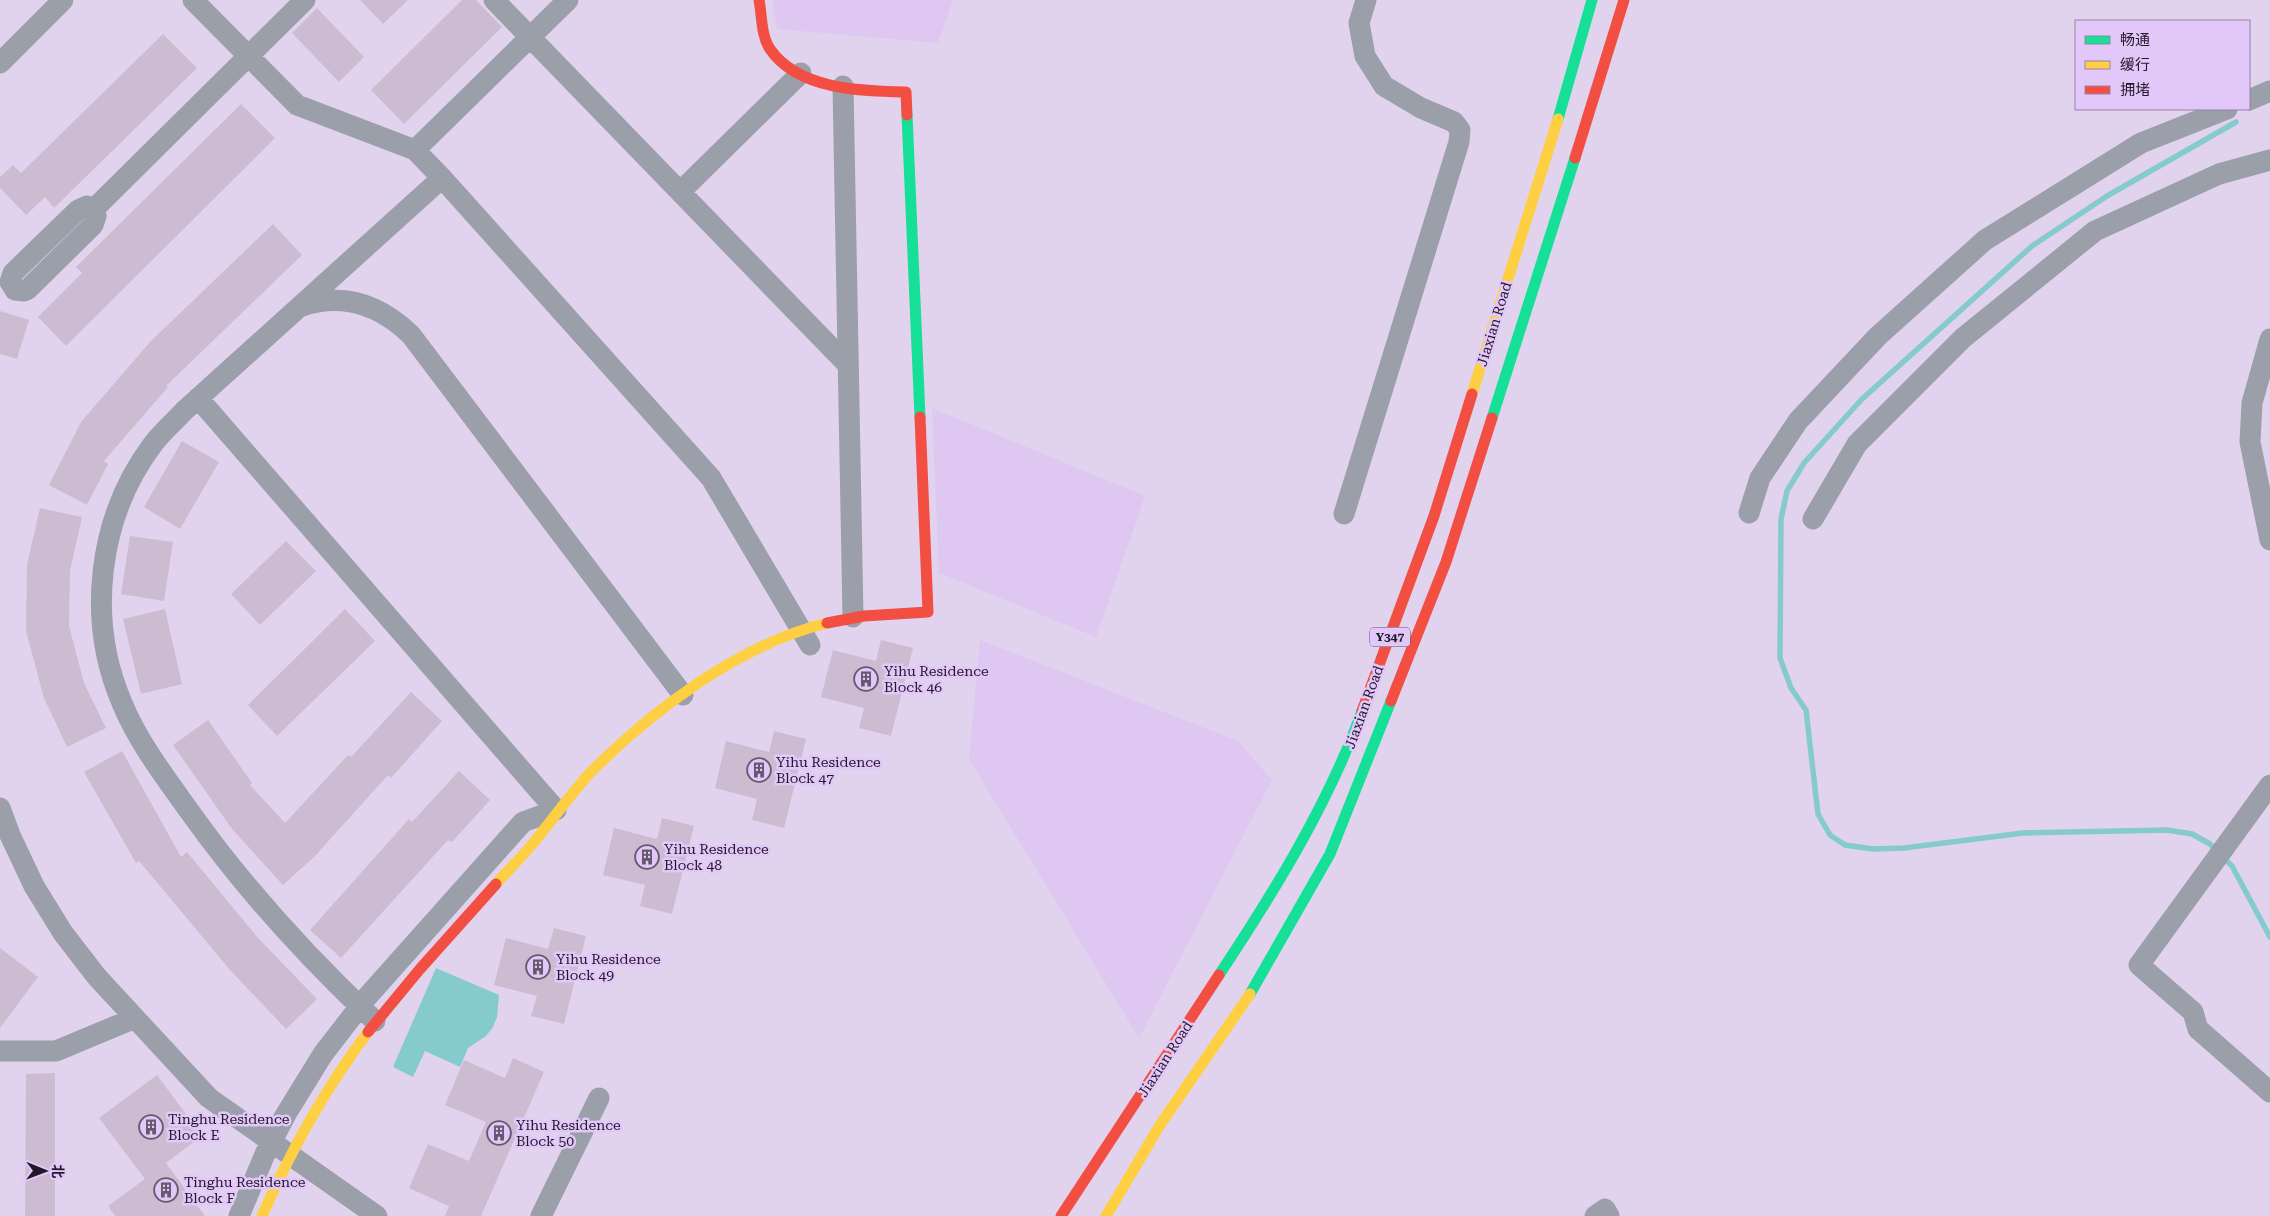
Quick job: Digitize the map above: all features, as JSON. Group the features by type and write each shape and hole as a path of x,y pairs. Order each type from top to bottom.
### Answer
{"main road":[{"path":"262,1216 289,1154 322,1095 375,1021 539,837 556,810 628,738 683,695 740,659 805,638 853,617 928,612 906,92 864,92 801,73 788,67 769,48 760,0"},
{"name":"Jiaxian Road","path":"1061,1216 1272,894 1347,753 1434,516 1575,64 1592,0"},
{"name":"Jiaxian Road","path":"1106,1216 1160,1125 1262,976 1330,854 1446,562 1624,0"}],"street":[{"path":"0,63 63,0"},
{"path":"193,0 297,105 415,150 442,178 711,478 805,638"},
{"path":"93,210 305,0"},
{"path":"494,0 848,365"},
{"path":"415,150 568,0"},
{"path":"1344,514 1456,152 1460,130 1454,122 1420,108 1384,86 1365,56 1359,23 1366,0"},
{"path":"680,192 801,73"},
{"path":"843,86 853,617"},
{"path":"2250,100 2270,92"},
{"path":"1749,513 1760,478 1798,421 1878,336 1985,240 2141,143 2224,110"},
{"path":"1813,519 1857,444 1963,338 2095,231 2219,174 2270,160"},
{"path":"375,1021 324,972 259,900 198,824 144,743 122,703 108,660 101,615 102,578 112,525 129,483 153,444 198,398 442,178"},
{"path":"299,307 318,300 339,299 359,302 378,310 396,321 410,335 683,695"},
{"path":"2270,339 2252,403 2250,442 2270,540"},
{"path":"198,398 556,810 523,822 360,1006 308,1076 271,1142 239,1216"},
{"path":"2270,785 2139,965 2193,1012 2198,1029 2270,1092"},
{"path":"0,808 10,835 34,886 63,933 97,977 208,1098 377,1216"},
{"path":"0,1051 56,1051 135,1018"},
{"path":"541,1216 599,1098"},
{"path":"1595,1216 1605,1209 1609,1216"}],"shaded area":[{"path":"772,0 953,0 938,43 777,29"},
{"path":"932,408 1145,496 1096,637 939,573"},
{"path":"980,640 1238,741 1272,780 1139,1038 969,759"},
{"path":"436,968 499,995 497,1017 493,1027 486,1036 468,1048 460,1067 425,1051 413,1077 393,1067"}],"building":[{"path":"360,0 408,0 383,24"},
{"path":"462,0 476,0 502,27 404,124 371,90"},
{"path":"317,8 364,57 339,82 292,33"},
{"path":"163,34 197,68 54,208 45,197 26,215 0,188 0,177 13,165 21,173"},
{"path":"241,104 275,138 66,346 38,317 82,273 76,267"},
{"path":"273,224 302,255 166,386 168,387 104,461 108,464 87,505 49,485 81,422 150,342"},
{"path":"0,311 29,320 17,359 0,354"},
{"path":"182,441 219,462 180,529 144,507"},
{"path":"40,508 82,517 70,571 69,626 84,683 106,728 67,747 44,698 26,631 27,565"},
{"path":"130,536 173,542 164,601 121,594"},
{"path":"286,541 316,571 260,625 231,594"},
{"path":"165,609 182,684 141,694 123,619"},
{"path":"345,609 375,641 277,736 248,705"},
{"name":"Yihu Residence Block 46","path":"881,640 913,648 891,736 859,728 864,708 821,697 833,650 876,661"},
{"path":"411,692 442,721 391,778 388,775 315,856 283,885 232,829 173,745 208,720 252,783 250,785 285,823 348,755 351,757"},
{"name":"Yihu Residence Block 47","path":"774,731 806,739 784,828 752,820 757,799 715,788 726,741 769,752"},
{"path":"122,751 181,857 187,852 259,939 317,999 286,1029 230,970 139,861 136,863 84,772"},
{"path":"459,771 490,800 452,842 448,840 341,958 310,930 409,819 412,822"},
{"name":"Yihu Residence Block 48","path":"662,818 694,826 672,914 640,906 645,885 603,875 614,828 657,839"},
{"name":"Yihu Residence Block 49","path":"554,928 586,936 564,1024 531,1016 537,996 494,985 506,938 548,949"},
{"path":"0,948 38,977 0,1028"},
{"name":"Yihu Residence Block 50","path":"513,1058 544,1072 481,1216 445,1216 449,1206 409,1188 428,1144 469,1161 486,1122 445,1105 464,1060 505,1078"},
{"path":"55,1073 55,1216 25,1216 26,1074"},
{"path":"157,1075 202,1136 166,1163 205,1216 115,1216 108,1206 145,1179 99,1118"}],"waterway":[{"path":"2217,851 2210,844 2192,834 2167,830 2023,833 1904,848 1873,849 1845,845 1830,835 1818,814 1806,710 1791,688 1780,658 1781,519 1787,491 1804,463 1862,399 2032,246 2107,196 2236,122"},
{"path":"2223,857 2232,866 2270,937"}],"traffic: fast":[{"path":"1558,119 1592,0"},
{"path":"907,115 920,417"},
{"path":"1492,418 1575,158"},
{"path":"1250,994 1330,854 1391,701"},
{"path":"1219,975 1260,912 1316,814 1333,780 1362,711"}],"traffic: slow":[{"path":"1472,394 1558,119"},
{"path":"496,884 534,842 589,774 613,750 669,704 730,663 794,633 827,623"},
{"path":"1106,1216 1160,1125 1250,994"},
{"path":"262,1216 285,1167 323,1098 368,1032"}],"traffic: jam":[{"path":"759,0 762,25 767,44 782,63 797,73 832,85 870,91 906,92 907,115"},
{"path":"1575,158 1624,0"},
{"path":"1362,711 1434,516 1472,394"},
{"path":"827,623 864,616 928,612 920,417"},
{"path":"1391,701 1446,562 1492,418"},
{"path":"368,1032 420,969 496,884"},
{"path":"1061,1216 1219,975"}],"place":[{"name":"Yihu Residence Block 46","path":"866,679"},
{"name":"Yihu Residence Block 47","path":"759,770"},
{"name":"Yihu Residence Block 48","path":"647,857"},
{"name":"Yihu Residence Block 49","path":"538,967"},
{"name":"Tinghu Residence Block E","path":"151,1127"},
{"name":"Yihu Residence Block 50","path":"499,1133"},
{"name":"Tinghu Residence Block F","path":"166,1190"}]}
